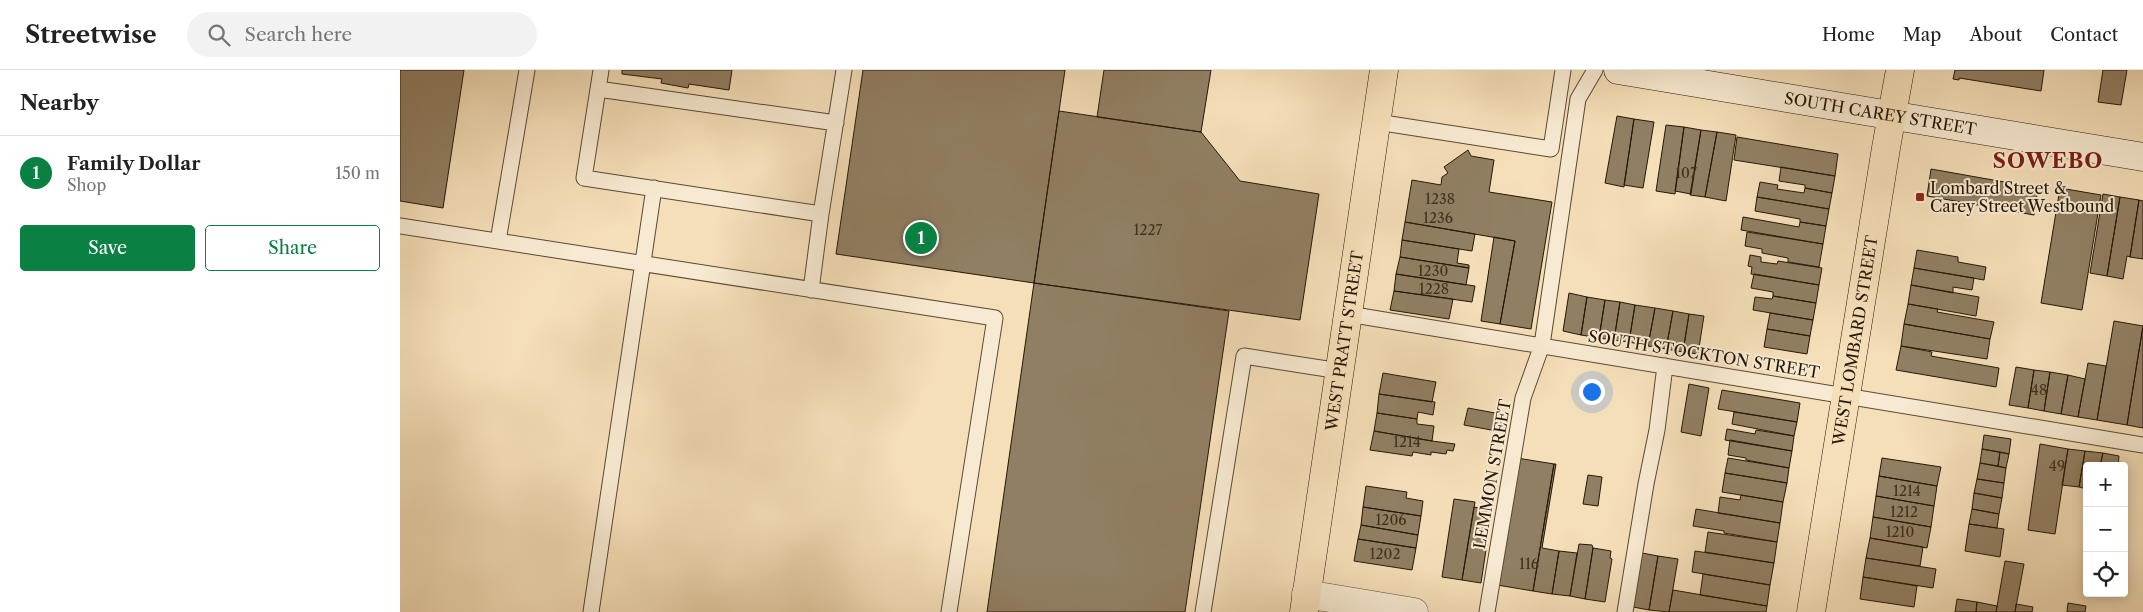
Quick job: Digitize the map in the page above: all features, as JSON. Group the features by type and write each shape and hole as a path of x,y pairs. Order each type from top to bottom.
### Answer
{"main road":[{"name":"WEST PRATT STREET","path":"1305,603 1384,70"},
{"name":"SOUTH CAREY STREET","path":"1618,70 2143,157"},
{"name":"WEST LOMBARD STREET","path":"1811,612 1900,70"},
{"path":"1305,603 1414,612"}],"lane":[{"path":"498,241 527,70"},
{"path":"601,70 584,178 821,214"},
{"path":"811,290 844,70"},
{"path":"1377,122 1552,149 1563,70"},
{"name":"LEMMON STREET","path":"1487,612 1523,398 1542,345 1578,99 1595,70"},
{"path":"598,89 836,123"},
{"path":"592,612 654,188"},
{"path":"400,226 995,318 949,612"},
{"name":"SOUTH STOCKTON STREET","path":"1348,314 2143,445"},
{"path":"1203,612 1244,356 1340,371"},
{"path":"1625,612 1665,366"}],"building":[{"path":"400,70 464,70 443,208 400,201"},
{"path":"622,70 732,70 729,90 689,84 688,88 661,83 662,79 622,74"},
{"path":"863,70 1065,70 1034,283 836,254"},
{"path":"1104,70 1211,70 1201,132 1097,117"},
{"path":"1955,70 2044,70 2041,91 1959,78 1959,80 1953,79"},
{"path":"2103,70 2127,70 2121,105 2098,102"},
{"path":"1059,111 1201,132 1240,181 1319,194 1300,320 1034,283"},
{"path":"1617,116 1634,119 1624,187 1605,183"},
{"path":"1634,119 1654,122 1643,188 1624,185"},
{"path":"1666,125 1684,127 1675,194 1656,191"},
{"path":"1684,127 1701,130 1691,194 1675,191"},
{"path":"1701,130 1717,132 1705,197 1690,195"},
{"path":"1717,132 1736,135 1726,201 1705,197"},
{"path":"1737,137 1838,154 1835,176 1734,160"},
{"path":"1468,150 1471,156 1494,160 1489,192 1552,202 1531,329 1500,324 1515,241 1405,222 1412,180 1441,185 1442,177 1448,173 1444,167"},
{"path":"1781,167 1835,176 1832,193 1805,188 1805,185 1779,181"},
{"path":"1931,169 2038,188 2034,215 1927,196"},
{"path":"1760,182 1778,185 1777,189 1804,193 1805,188 1832,193 1829,209 1757,197"},
{"path":"2060,188 2101,195 2082,310 2041,303"},
{"path":"2103,194 2120,197 2107,276 2090,273"},
{"path":"1757,197 1829,209 1826,226 1755,211"},
{"path":"2120,197 2139,200 2130,257 2127,256 2123,279 2107,276"},
{"path":"2139,200 2143,201 2143,259 2130,257"},
{"path":"1743,217 1799,227 1800,222 1826,226 1823,244 1741,230"},
{"path":"1405,222 1475,234 1472,251 1402,240"},
{"path":"1747,232 1823,244 1819,267 1788,262 1788,258 1762,253 1762,249 1745,246"},
{"path":"1494,237 1515,241 1500,324 1481,321"},
{"path":"1402,240 1459,249 1457,263 1469,265 1469,268 1400,257"},
{"path":"1917,250 1958,257 1958,262 1986,267 1984,280 1914,268"},
{"path":"1750,255 1761,257 1761,262 1777,264 1778,261 1822,268 1819,285 1751,274 1752,267 1748,266"},
{"path":"1400,257 1469,268 1466,285 1396,274"},
{"path":"1914,268 1974,278 1972,290 1953,287 1953,293 1911,285"},
{"path":"1396,274 1475,286 1472,302 1394,291"},
{"path":"1754,274 1819,285 1816,303 1773,296 1773,292 1751,288"},
{"path":"1034,283 1229,311 1185,612 987,612"},
{"path":"1911,285 1979,297 1976,316 1908,304"},
{"path":"1394,291 1453,299 1449,319 1390,310"},
{"path":"1569,293 1587,297 1581,335 1563,331"},
{"path":"1773,296 1816,303 1813,320 1753,310 1755,297 1772,299"},
{"path":"1587,297 1605,300 1599,338 1581,335"},
{"path":"1605,300 1620,302 1614,340 1599,338"},
{"path":"1620,302 1635,305 1629,342 1614,340"},
{"path":"1908,304 1938,309 1937,312 1994,322 1990,339 1904,324"},
{"path":"1635,305 1655,308 1648,346 1629,342"},
{"path":"1655,308 1673,311 1666,349 1648,346"},
{"path":"1673,311 1689,314 1683,352 1666,349"},
{"path":"1770,313 1813,320 1810,336 1767,329"},
{"path":"1689,314 1704,316 1698,354 1683,352"},
{"path":"2114,321 2143,326 2127,425 2097,420"},
{"path":"1904,324 1990,339 1987,359 1901,346"},
{"path":"2143,326 2143,428 2127,425"},
{"path":"1767,329 1810,336 1807,354 1764,347"},
{"path":"1901,346 1932,352 1931,356 1999,368 1996,387 1896,370"},
{"path":"2088,363 2106,366 2097,420 2078,417"},
{"path":"2016,367 2034,370 2028,408 2009,405"},
{"path":"2034,370 2050,372 2044,411 2028,408"},
{"path":"2050,372 2068,375 2061,414 2044,411"},
{"path":"1383,373 1436,382 1432,402 1379,394"},
{"path":"2068,375 2085,379 2078,417 2061,414"},
{"path":"1689,384 1709,388 1701,436 1681,432"},
{"path":"1722,390 1800,403 1797,422 1718,409"},
{"path":"1379,394 1435,402 1433,415 1418,412 1417,419 1377,413"},
{"path":"1468,408 1506,415 1502,432 1464,425"},
{"path":"1734,412 1797,422 1794,436 1732,424"},
{"path":"1377,413 1417,419 1417,424 1434,426 1432,441 1374,431"},
{"path":"1727,429 1755,434 1756,430 1794,436 1792,451 1725,440"},
{"path":"1374,431 1455,444 1453,451 1447,450 1446,454 1431,452 1431,455 1413,452 1412,456 1370,450"},
{"path":"1984,435 2011,439 2009,454 1982,449"},
{"path":"1730,440 1792,451 1789,468 1728,455"},
{"path":"2040,444 2068,449 2055,534 2028,530"},
{"path":"1982,449 2000,452 1998,466 1980,463"},
{"path":"2068,449 2085,451 2079,487 2062,485"},
{"path":"2085,451 2103,453 2101,462 2083,462"},
{"path":"2000,452 2009,454 2006,468 1998,466"},
{"path":"2103,453 2119,456 2118,462 2101,462"},
{"path":"1517,458 1554,464 1533,591 1497,585"},
{"path":"1728,458 1789,468 1787,483 1725,473"},
{"path":"1882,458 1941,467 1937,486 1879,476"},
{"path":"1980,463 2006,468 2004,483 1977,479"},
{"path":"2083,463 2083,488 2079,487"},
{"path":"1554,464 1556,464 1542,548 1559,551 1552,594 1533,591"},
{"path":"1725,473 1787,483 1783,502 1722,492"},
{"path":"1588,475 1602,477 1598,506 1583,504"},
{"path":"1879,476 1937,486 1934,506 1876,496"},
{"path":"1977,479 2004,483 2002,498 1974,493"},
{"path":"1366,486 1407,492 1406,498 1423,501 1421,516 1363,507"},
{"path":"1974,493 2002,498 1999,514 1972,509"},
{"path":"1741,495 1783,502 1780,523 1718,513 1720,497 1740,500"},
{"path":"1876,496 1934,506 1931,527 1873,517"},
{"path":"1454,499 1475,502 1462,580 1442,577"},
{"path":"1363,507 1421,516 1418,535 1361,525"},
{"path":"1474,507 1492,510 1481,583 1462,580"},
{"path":"1696,509 1780,523 1777,542 1693,526"},
{"path":"1972,509 1999,514 1997,528 1969,524"},
{"path":"1873,517 1931,527 1927,548 1870,538"},
{"path":"1969,524 2004,529 2000,557 1965,551"},
{"path":"1361,525 1418,535 1416,548 1358,539"},
{"path":"1708,532 1777,542 1774,563 1705,552"},
{"path":"1870,538 1923,547 1920,566 1866,558"},
{"path":"1358,539 1416,548 1412,570 1354,561"},
{"path":"1579,544 1592,545 1593,548 1585,599 1570,596"},
{"path":"1593,548 1611,551 1610,558 1612,559 1605,602 1585,599"},
{"path":"1559,551 1577,553 1570,596 1552,594"},
{"path":"1695,551 1774,563 1770,585 1692,572"},
{"path":"1642,553 1658,556 1649,610 1633,607"},
{"path":"1658,556 1678,559 1669,612 1649,610"},
{"path":"1866,558 1936,569 1933,588 1863,577"},
{"path":"2005,561 2024,564 2015,612 1996,612"},
{"path":"1703,574 1770,585 1767,606 1700,595"},
{"path":"1863,577 1917,586 1914,607 1860,599"},
{"path":"1673,590 1767,606 1766,612 1669,612"},
{"path":"1957,599 1977,602 1976,612 1955,612"},
{"path":"1977,602 1997,606 1996,612 1976,612"},
{"path":"2068,603 2086,606 2085,612 2067,612"},
{"path":"2016,604 2033,607 2032,612 2015,612"}],"place":[{"name":"Lombard Street & Carey Street Westbound","path":"1920,197"},
{"name":"Family Dollar","path":"921,238"}],"district":[{"name":"SOWEBO","path":"2048,161"}]}
